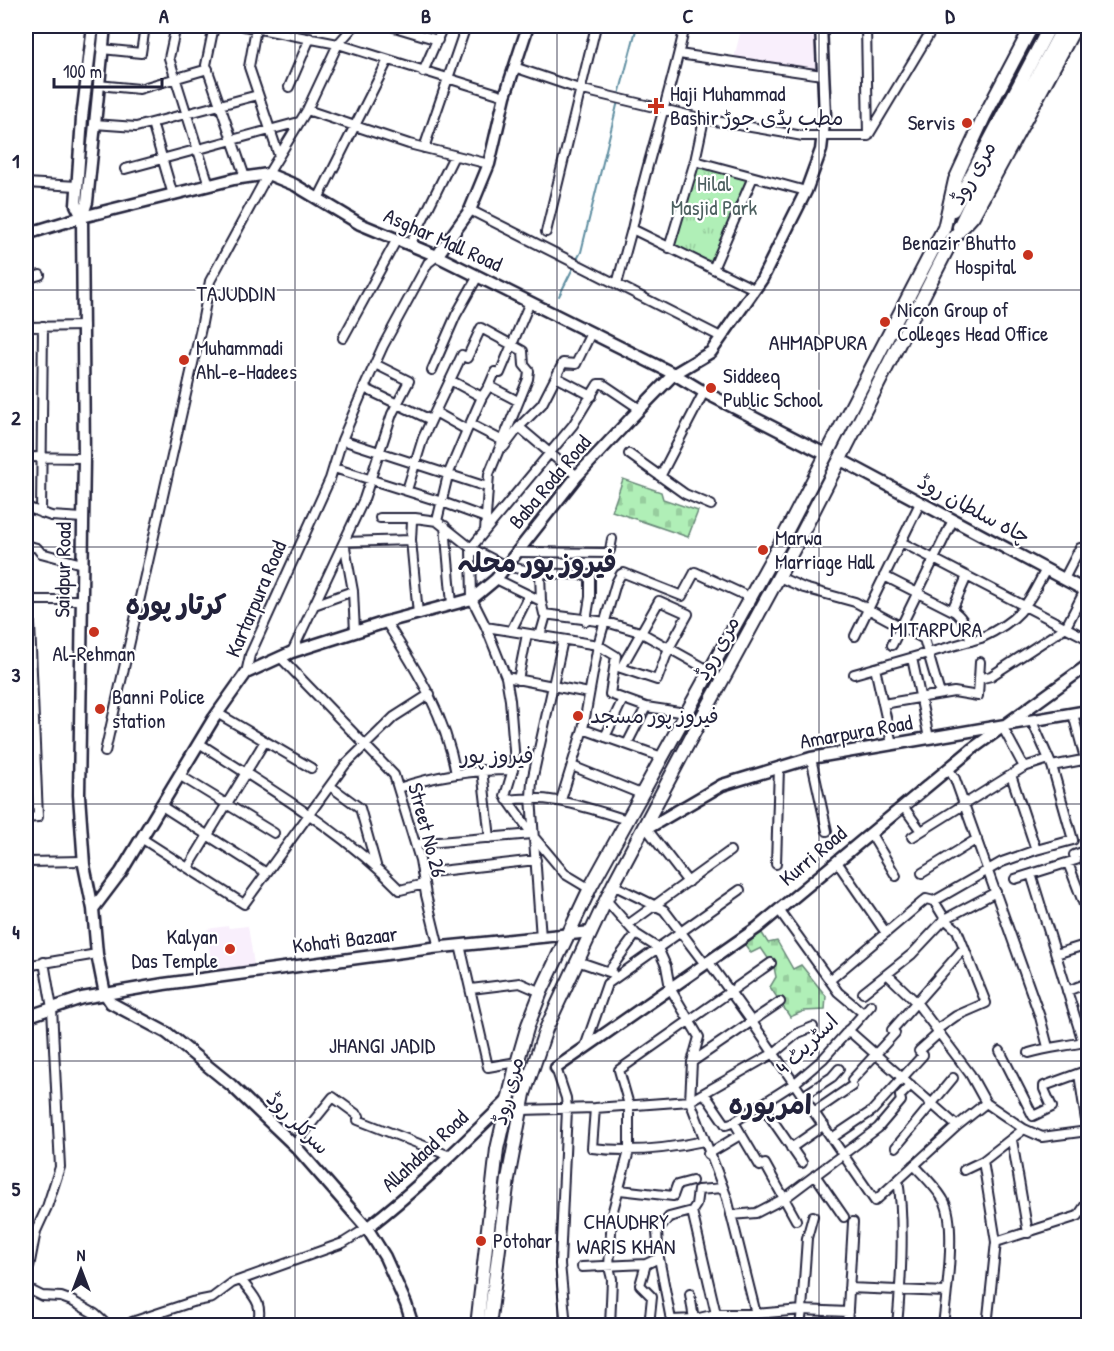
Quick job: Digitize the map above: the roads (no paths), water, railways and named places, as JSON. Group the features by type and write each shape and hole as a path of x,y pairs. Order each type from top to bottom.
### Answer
{"main road":[{"name":"مری روڈ","path":"477,1326 497,1149 517,1062 541,992 590,889 782,540 944,228 955,180 984,117 1032,26"},
{"path":"953,238 1026,84 1050,26"},
{"path":"944,228 1026,84 1064,26"},
{"name":"مری روڈ","path":"489,1326 508,1179 524,1094 546,1029 613,885 645,830 699,723 841,460 953,238 973,216 1076,26"}],"street":[{"name":"Saidpur Road","path":"82,217 76,205 77,186 93,26"},
{"name":"Saidpur Road","path":"105,26 87,202 82,217 84,458 80,795 84,861 105,994"},
{"path":"102,49 141,53 145,26"},
{"path":"176,26 170,58 209,185"},
{"path":"214,26 206,66 245,177"},
{"path":"244,26 338,44 505,96"},
{"path":"105,752 210,281 268,174 307,110 338,44 354,26"},
{"path":"391,26 438,40"},
{"path":"423,72 443,26"},
{"path":"424,148 466,26"},
{"path":"437,256 470,210 489,164 505,96 528,26"},
{"path":"546,232 596,26"},
{"path":"617,284 685,26"},
{"name":"Baba Roda Road","path":"246,673 287,655 386,622 472,600 496,579 577,476 640,409 674,374 711,352 762,279 806,191 821,150 825,115 820,26"},
{"path":"866,26 868,136"},
{"path":"924,26 925,40"},
{"path":"868,136 934,26"},
{"path":"256,28 249,67 279,156"},
{"path":"289,87 310,38"},
{"path":"679,54 822,75"},
{"path":"318,199 388,60"},
{"path":"514,67 579,89 704,119 803,136 868,136"},
{"path":"98,85 139,89 208,69"},
{"path":"94,124 136,127 258,95"},
{"path":"307,110 424,148 489,164"},
{"path":"669,248 695,161 704,119"},
{"path":"125,169 300,122"},
{"path":"152,123 173,195"},
{"path":"410,245 454,156"},
{"path":"695,161 806,191"},
{"name":"Asghar Mall Road","path":"28,234 82,217 209,185 268,174 295,185 360,224 437,256 674,374 704,392 825,454"},
{"path":"713,269 753,177"},
{"path":"26,183 77,186"},
{"path":"470,210 721,337"},
{"path":"26,213 28,234"},
{"path":"632,229 754,289"},
{"path":"343,338 397,239"},
{"name":"Kartarpura Road","path":"93,909 121,872 217,713 246,673 250,655 334,468 342,440 364,387 428,263 437,256"},
{"path":"26,279 40,275"},
{"path":"432,370 456,315 478,276"},
{"path":"437,521 448,475 482,397 495,372 500,373 530,302"},
{"path":"41,513 43,326"},
{"path":"26,327 84,326"},
{"path":"407,490 433,416 462,355 467,358 481,328 523,351 524,365 529,371 528,379 489,474 485,531"},
{"path":"495,457 519,427 542,404 562,363 576,364 591,333"},
{"path":"287,655 315,605 364,499 392,414 409,381 375,364"},
{"path":"556,377 592,396"},
{"path":"450,380 482,397"},
{"path":"590,889 565,874 507,800 507,789 515,763 510,700 506,677 486,627 472,600 471,548 573,425 600,383 640,409"},
{"path":"489,386 518,401"},
{"path":"364,387 397,403 469,427 502,441"},
{"path":"661,476 704,392"},
{"path":"519,427 577,476"},
{"path":"342,440 487,487"},
{"path":"629,454 685,494 711,504"},
{"path":"26,457 84,458"},
{"name":"چاہ سلطان روڈ","path":"841,460 1087,591"},
{"path":"334,468 407,490 486,518"},
{"path":"855,636 920,503"},
{"path":"26,507 51,516 83,518"},
{"path":"380,518 415,518 437,521 471,548 506,566 540,573 590,575 590,597 586,621"},
{"path":"415,518 412,521 411,540 418,614"},
{"path":"892,645 953,520"},
{"path":"445,526 452,604"},
{"path":"516,552 608,553 612,539"},
{"path":"344,542 411,540"},
{"path":"344,542 353,591 356,632"},
{"path":"901,542 1089,639"},
{"path":"26,544 37,548 40,553 82,564"},
{"path":"1064,579 1080,548 1089,547"},
{"path":"854,674 930,654 1000,629 1026,607 1046,569"},
{"path":"561,800 583,729 598,645 616,583 623,573 683,596 694,572 749,597"},
{"path":"540,573 541,601 546,615 540,636"},
{"path":"884,576 962,616 971,641"},
{"path":"952,610 967,576"},
{"path":"779,577 791,583 855,602 924,639 940,694"},
{"path":"496,579 541,601"},
{"path":"315,605 353,591"},
{"path":"979,679 992,676 1066,627 1087,591"},
{"path":"511,631 529,595"},
{"path":"26,818 38,817 27,600 82,600"},
{"path":"658,601 688,614 669,648 657,680 622,670 621,666 658,601"},
{"path":"546,615 606,622 640,632 710,671"},
{"path":"386,622 414,664 430,694 444,731 456,774"},
{"path":"486,627 598,645 615,656 610,694 646,707 686,713"},
{"path":"518,680 527,634"},
{"path":"541,938 533,836 532,781 563,640"},
{"name":"Street No 26","path":"287,655 364,745 394,776 416,844 439,948"},
{"path":"912,658 929,738"},
{"path":"884,704 954,692 978,696 980,662"},
{"name":"Kurri Road","path":"556,1068 757,928 948,768 1002,726 1089,665"},
{"path":"875,668 892,744"},
{"path":"506,677 589,693"},
{"path":"141,838 244,904 265,872 345,765 394,717 430,694"},
{"path":"605,737 623,699"},
{"path":"627,744 646,707"},
{"name":"Amarpura Road","path":"645,830 722,785 811,758 1089,711"},
{"path":"217,713 311,768"},
{"path":"1073,714 1089,770"},
{"path":"1032,721 1050,762 1078,854"},
{"path":"1002,726 1024,767"},
{"path":"583,729 662,757"},
{"path":"188,868 265,741"},
{"path":"199,743 288,798 376,865 400,890 424,884"},
{"path":"811,758 827,831"},
{"path":"912,837 1024,767 1087,759"},
{"path":"572,766 641,794"},
{"path":"776,864 779,767"},
{"path":"948,768 988,869 1040,1017 1048,1047"},
{"path":"399,788 420,780 456,774 482,770 513,770"},
{"path":"482,770 490,838"},
{"path":"179,775 274,833"},
{"path":"1011,775 1036,850"},
{"path":"330,786 360,808 376,865"},
{"path":"507,800 531,797 561,800 627,820"},
{"path":"160,805 265,872"},
{"path":"903,806 921,831"},
{"path":"645,830 688,882"},
{"path":"871,834 896,876"},
{"path":"416,844 533,836"},
{"path":"922,873 977,839"},
{"path":"934,901 988,869 1036,850 1073,840"},
{"path":"1015,879 1076,860 1074,855 1089,850"},
{"path":"629,924 730,851"},
{"path":"422,873 536,860"},
{"path":"26,862 84,861"},
{"path":"837,862 886,933"},
{"path":"1068,863 1089,915"},
{"path":"1029,1053 1048,1047 1086,1042 1067,991 1031,874"},
{"path":"613,885 664,910 752,1022 875,1201 957,1126 986,1103"},
{"path":"585,1048 607,984 740,890"},
{"path":"863,993 912,954 945,919 996,892"},
{"path":"830,980 926,899 934,901 945,919 957,930 986,1003 956,1016 919,1051 923,1056 872,1111 832,1138"},
{"path":"606,900 636,934 658,948 666,966 670,988 699,1037 692,1062 690,1101 708,1154 723,1188 759,1326"},
{"path":"778,910 838,992 863,1013"},
{"name":"Kohati Bazaar","path":"26,1017 82,998 105,994 279,968 460,945 591,932"},
{"path":"609,971 636,934"},
{"path":"1056,954 1089,944"},
{"path":"460,945 488,1067 517,1062"},
{"path":"814,1112 852,1083 895,1033 892,1030 964,948"},
{"path":"26,966 97,954"},
{"path":"577,961 618,976"},
{"path":"26,1273 36,1230 47,1207 60,1167 52,1008 44,962"},
{"path":"610,1326 612,1279 609,1267 612,1214 630,1151 629,1105 620,1070 771,963"},
{"path":"887,974 916,1002 970,1074 986,1103 1024,1129 1042,1137 1088,1133 1078,1074"},
{"path":"1067,991 1089,983"},
{"path":"471,989 520,984 541,992"},
{"name":"سرکلر روڈ","path":"105,994 111,1003 171,1036 231,1085 294,1144 367,1228 385,1256 413,1326"},
{"path":"692,1062 780,1002"},
{"name":"اسٹریٹ 4","path":"734,1122 795,1083 823,1059 871,1005"},
{"path":"521,1110 595,1108 690,1101 774,1053 798,1034 813,1027"},
{"path":"848,1030 957,1126"},
{"path":"1000,1051 1033,1116 1052,1107 1043,1087 1089,1070"},
{"path":"556,1068 566,1098 567,1109 560,1264 566,1326"},
{"path":"803,1096 832,1077 839,1069"},
{"path":"896,1147 953,1078"},
{"path":"731,1215 756,1213 785,1198 878,1128 901,1101 900,1096 910,1085"},
{"path":"704,1093 726,1125 734,1122 760,1166 765,1164 796,1220"},
{"path":"294,1144 333,1096 359,1118 450,1156"},
{"name":"Allahdaad Road","path":"367,1228 394,1207 507,1101"},
{"path":"762,1105 802,1163"},
{"path":"595,1108 592,1148 630,1151 669,1148 704,1141"},
{"path":"791,1148 824,1125"},
{"path":"964,1170 983,1161 1024,1129"},
{"path":"708,1154 740,1135"},
{"path":"1012,1140 1028,1233"},
{"path":"983,1161 996,1242 987,1326"},
{"path":"915,1165 945,1202 949,1220 950,1249 943,1326"},
{"path":"815,1175 844,1217"},
{"path":"620,1190 673,1196 677,1185 692,1180"},
{"path":"897,1326 900,1290 898,1180"},
{"path":"723,1188 698,1190 696,1205 692,1211 669,1217 657,1232 670,1323 695,1322 716,1314 755,1314 801,1310 848,1312"},
{"path":"996,1242 1078,1216 1089,1201"},
{"path":"692,1211 716,1314"},
{"path":"801,1326 807,1238 813,1216"},
{"path":"847,1326 853,1222"},
{"path":"127,1326 132,1322 192,1302 212,1298 227,1285 343,1243 367,1228"},
{"path":"582,1267 646,1264 659,1258"},
{"path":"646,1264 640,1285 652,1297 649,1326"},
{"path":"241,1280 260,1306 261,1312 257,1326"},
{"path":"26,1288 42,1296 61,1297 72,1301 94,1314 108,1326"},
{"path":"849,1288 946,1292"},
{"path":"690,1294 695,1322"}],"waterway":[{"path":"619,95 637,26"},
{"path":"576,261 581,252 618,101"},
{"path":"559,296 574,266"}],"place":[{"name":"Haji Muhammad Bashir مطب ہڈی جوڑ","path":"656,106"},
{"name":"Servis","path":"967,123"},
{"name":"Benazir Bhutto Hospital","path":"1028,255"},
{"name":"Nicon Group of Colleges Head Office","path":"885,322"},
{"name":"Muhammadi Ahl-e-Hadees","path":"184,360"},
{"name":"Siddeeq Public School","path":"711,388"},
{"name":"Marwa Marriage Hall","path":"763,550"},
{"name":"Al-Rehman","path":"94,632"},
{"name":"Banni Police station","path":"100,709"},
{"name":"فیروز پور مسجد","path":"578,716"},
{"name":"Kalyan Das Temple","path":"230,949"},
{"name":"Potohar","path":"481,1241"}],"district":[{"name":"TAJUDDIN","path":"236,293"},
{"name":"AHMADPURA","path":"818,342"},
{"name":"فیروز پور محلہ","path":"537,563"},
{"name":"کرتار پورہ","path":"176,605"},
{"name":"MITARPURA","path":"936,629"},
{"name":"فیروز پور","path":"497,755"},
{"name":"JHANGI JADID","path":"382,1045"},
{"name":"امرپورہ","path":"770,1105"},
{"name":"CHAUDHRY WARIS KHAN","path":"626,1234"}],"park label":[{"name":"Hilal Masjid Park","path":"714,196"}]}
